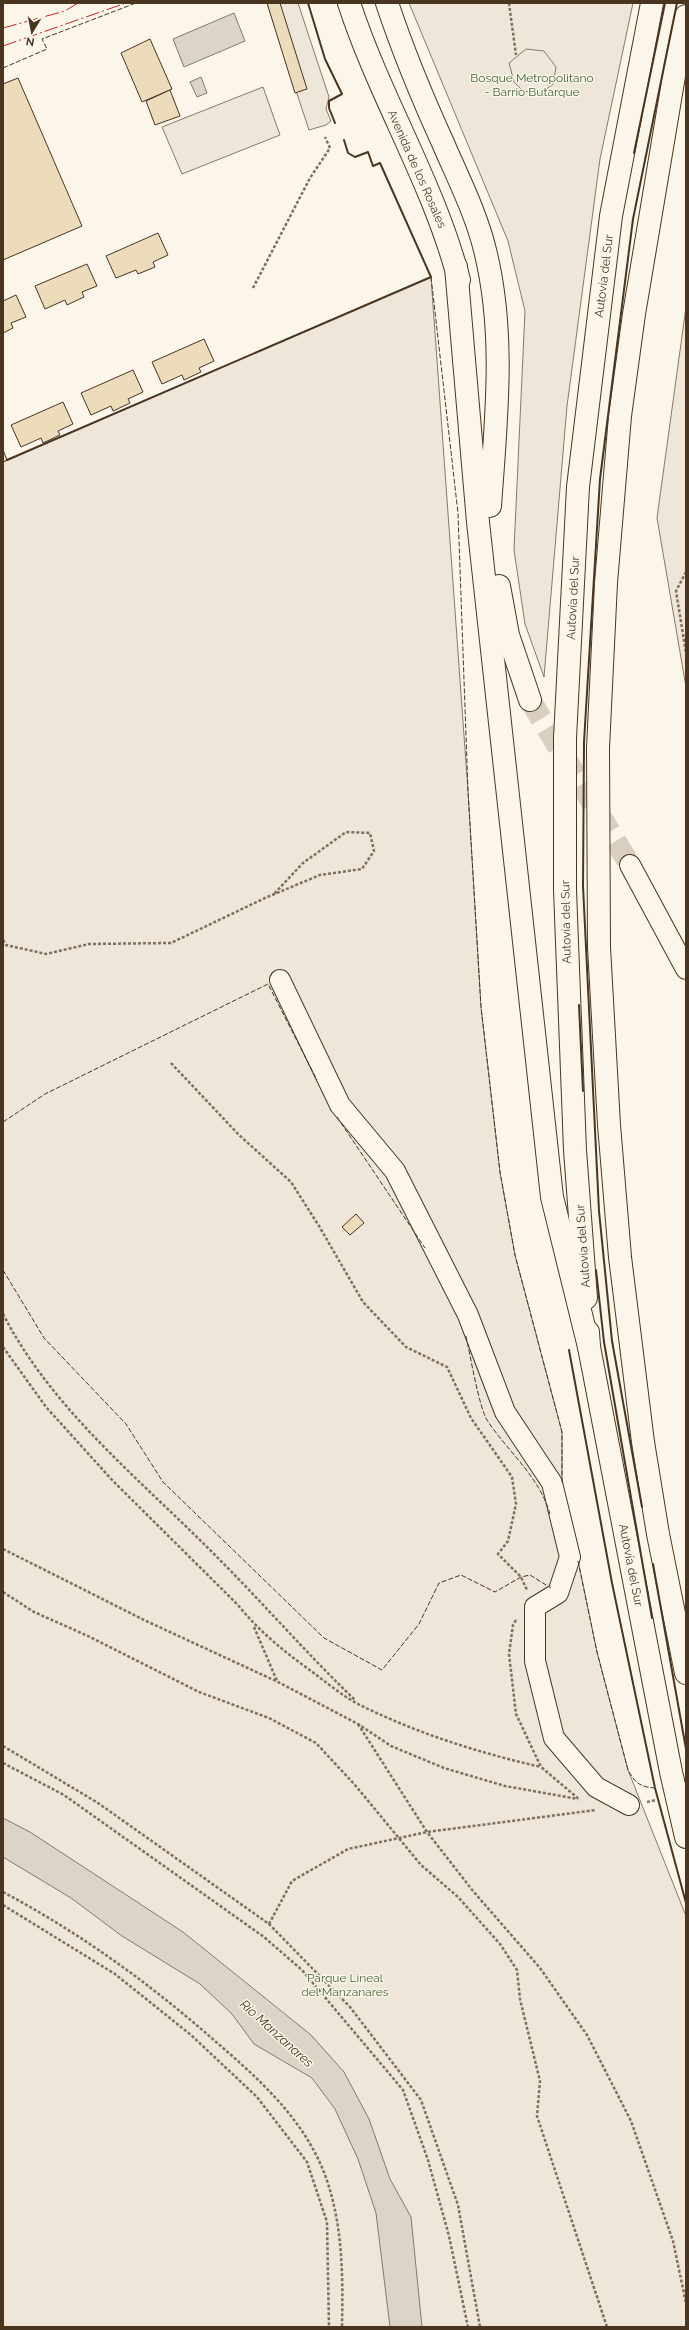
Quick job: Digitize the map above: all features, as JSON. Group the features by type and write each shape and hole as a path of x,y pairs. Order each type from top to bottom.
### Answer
{"highway":[{"name":"Avenida de los Rosales","path":"349,3 362,43 439,216 456,267 472,328 500,595 508,635 530,700"},
{"name":"Avenida de los Rosales","path":"387,3 421,96 470,204 485,250 496,309 498,367 490,506"},
{"name":"Autovía del Sur","path":"652,3 611,216 578,487 565,738 564,890 571,1074 583,1234 589,1347 670,1772 686,1837"},
{"path":"686,16 676,64 634,314 620,416 606,583 598,756 599,947 609,1125 620,1257 643,1442 658,1534 686,1673"},
{"path":"456,267 478,522 552,1197 589,1347"}],"street":[{"path":"630,866 686,969"},
{"path":"280,980 340,1105 395,1171 468,1315 505,1412 552,1483 570,1557 558,1593 535,1607 535,1661 545,1707 554,1738 596,1787 629,1805"}],"path":[{"path":"509,3 516,55"},
{"path":"252,288 310,178 330,148 325,137"},
{"path":"686,572 676,592 686,653"},
{"path":"3,940 5,945 46,954 89,944 171,943 273,895 320,875 362,869 374,851 370,833 346,832 303,863 273,895"},
{"path":"171,1062 238,1134 291,1182 319,1226 363,1302 406,1347 447,1367 471,1418 512,1477 516,1504 508,1541 498,1554 521,1577"},
{"path":"3,1314 36,1369 84,1427 216,1556 318,1664 361,1706"},
{"path":"3,1347 51,1412 114,1480 238,1605 254,1625 286,1653 361,1706 425,1733 485,1754 541,1767"},
{"path":"3,1549 144,1620 278,1682 358,1724 391,1746 444,1768 505,1786 586,1801"},
{"path":"3,1592 34,1612 88,1636 199,1692 269,1718 316,1744 355,1785 421,1865 458,1897 495,1938 517,1970 520,1999 540,2081 537,2116 607,2327"},
{"path":"254,1625 278,1682"},
{"path":"358,1724 427,1832 473,1891 540,1968 587,2034 631,2121 673,2241 686,2303"},
{"path":"3,1746 98,1803 269,1924 350,2007 420,2100 458,2205 480,2327"},
{"path":"3,1763 64,1795 264,1937 302,1970 403,2090 430,2167 449,2236 468,2327"},
{"path":"269,1924 292,1881 348,1849 427,1832 629,1805 656,1800"},
{"path":"3,1892 46,1915 115,1960 176,2007 265,2085 300,2127 325,2174 338,2217 343,2288 342,2327"},
{"path":"3,1904 115,1974 192,2035 261,2103 307,2162 327,2222 329,2327"}],"green space":[{"name":"Bosque Metropolitano - Barrio Butarque","path":"409,3 633,3 600,159 567,406 544,677 525,624 514,550 525,311 508,241"},
{"path":"263,87 280,135 182,174 162,127"},
{"name":"Parque Lineal del Manzanares","path":"431,277 468,791 481,1007 500,1172 515,1255 562,1432 562,1483 597,1652 628,1770 686,1916 686,2327 3,2327 3,462"},
{"path":"686,307 686,687 657,518"}],"shaded area":[{"path":"267,3 298,3 329,97 326,109 331,121 326,125 309,130"},
{"path":"526,49 544,51 556,67 553,84 541,93 523,91 514,82 509,63"}],"water":[{"path":"234,13 245,41 184,67 173,39"},
{"path":"201,77 207,93 197,97 190,82"},
{"name":"Río Manzanares","path":"3,1818 30,1832 183,1932 311,2035 344,2072 369,2119 390,2179 411,2217 422,2327 390,2327 376,2213 358,2159 335,2109 312,2078 254,2044 232,2014 200,1984 122,1936 71,1898 3,1857"}],"building":[{"path":"267,3 280,3 307,89 295,93"},
{"path":"150,39 172,89 142,102 121,53"},
{"path":"18,78 82,226 3,260 3,84"},
{"path":"170,90 180,116 155,125 146,101"},
{"path":"158,233 168,255 153,262 155,267 138,274 136,270 116,278 106,256"},
{"path":"87,264 97,286 82,292 84,297 67,305 65,300 45,309 35,286"},
{"path":"16,295 26,317 11,323 13,328 3,333 3,301"},
{"path":"204,339 214,361 199,368 201,372 184,380 182,375 162,384 152,362"},
{"path":"133,370 143,392 128,399 130,403 113,411 111,406 91,415 81,393"},
{"path":"63,402 73,424 58,431 60,435 43,443 41,438 21,447 11,425"},
{"path":"3,450 7,460 3,462"},
{"path":"356,1214 364,1223 350,1235 342,1227"}],"tunnel":[{"path":"530,700 630,865"}],"fence":[{"path":"3,68 47,49 42,39 136,3"},
{"path":"431,277 458,513 468,791 481,1007 500,1172 515,1255 562,1432 562,1483"},
{"path":"3,1122 45,1094 268,984 317,1080"},
{"path":"337,1117 425,1248"},
{"path":"3,1270 44,1338 126,1424 163,1482 324,1638 382,1670 419,1624 439,1583 461,1575 495,1592 521,1577 530,1575 551,1588"},
{"path":"466,1336 478,1392 487,1420 531,1476 545,1500 550,1514"},
{"path":"578,1561 597,1652 628,1770 638,1784 645,1787 655,1788"}],"wall":[{"path":"308,3 325,59 342,94 329,101 329,108 335,123"},
{"path":"634,153 665,3"},
{"path":"642,1507 612,1341 599,1211 583,886 584,742 600,479 633,219 677,3"},
{"path":"7,460 431,277 380,163 373,166 368,152 355,157 348,153 344,140"},
{"path":"579,1005 583,1091"},
{"path":"596,1270 604,1342 652,1618"},
{"path":"569,1350 612,1583 655,1788 686,1903"},
{"path":"653,1564 686,1749"}],"power":[{"path":"3,28 65,11 78,3"},
{"path":"3,46 126,3"}]}
